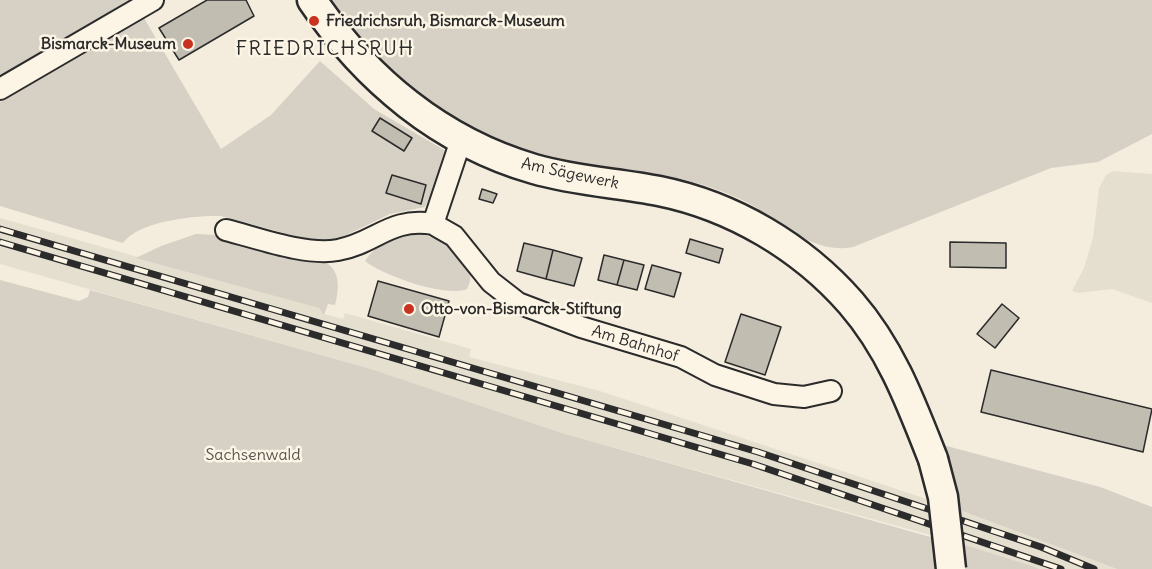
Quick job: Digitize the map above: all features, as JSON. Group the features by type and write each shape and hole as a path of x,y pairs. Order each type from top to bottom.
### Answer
{"main road":[{"name":"Am Sägewerk","path":"312,0 341,39 385,86 418,113 461,140 535,170 659,191 720,210 779,240 829,280 852,304 891,360 906,390 933,459 943,497 951,569"}],"street":[{"path":"0,89 153,0"},
{"path":"226,230 327,252 352,246 398,224 413,222 434,224 461,140"},
{"name":"Am Bahnhof","path":"434,224 454,236 498,289 531,308 581,327 681,357 715,375 774,394 804,397 831,391"}],"shaded area":[{"path":"1113,171 1152,174 1152,303 1112,289 1078,293 1072,291 1084,268 1093,238 1099,188 1106,175"},
{"path":"0,218 319,308 324,314 343,319 345,313 471,349 469,357 600,391 957,509 1117,569 1039,569 962,544 562,433 371,369 0,264"}],"green space":[{"path":"0,0 129,0 0,76"},
{"path":"327,0 1152,0 1152,134 1098,162 1051,168 853,247 837,248 807,240 752,205 714,188 640,171 540,156 472,131 425,104 411,93 367,49"},
{"path":"144,18 221,149 271,115 320,61 374,109 446,151 447,159 425,207 390,214 338,239 324,241 306,239 221,216 210,216 183,218 141,229 130,235 123,243 0,206 0,102"},
{"path":"412,233 433,238 455,251 463,259 469,268 471,278 467,289 445,290 414,284 385,273 365,261 385,242"},
{"path":"196,234 215,235 325,262 336,275 338,287 335,305 328,304 324,315 319,308 136,258 161,246"},
{"name":"Sachsenwald","path":"0,280 79,301 88,297 90,290 371,369 562,433 934,538 937,569 0,569"},
{"path":"943,445 1100,487 1152,507 1152,569 1117,569 957,509"},
{"path":"962,544 1035,567 1039,569 964,569"}],"building":[{"name":"Bismarck-Museum","path":"207,0 246,0 254,16 179,60 159,28"},
{"path":"380,118 412,138 404,151 372,131"},
{"path":"392,175 426,185 421,204 386,193"},
{"path":"482,189 497,194 493,203 479,199"},
{"path":"690,239 723,249 719,263 686,253"},
{"path":"950,242 1006,243 1006,268 950,267"},
{"path":"524,243 553,250 546,279 517,271"},
{"path":"553,250 582,258 574,286 546,279"},
{"path":"604,255 624,260 617,285 598,280"},
{"path":"624,260 644,265 637,290 617,285"},
{"path":"652,265 681,273 674,297 645,289"},
{"name":"Otto-von-Bismarck-Stiftung","path":"378,281 449,301 439,337 368,316"},
{"path":"1002,304 1019,318 995,348 977,334"},
{"path":"741,314 781,327 765,375 725,362"},
{"path":"991,370 1152,409 1143,452 981,412"}],"railway":[{"path":"0,229 758,452 1041,547 1094,569"},
{"path":"0,242 753,464 1061,569"}],"place":[{"name":"Friedrichsruh, Bismarck-Museum","path":"314,21"},
{"name":"Bismarck-Museum","path":"188,44"},
{"name":"Otto-von-Bismarck-Stiftung","path":"409,309"}],"district":[{"name":"FRIEDRICHSRUH","path":"325,49"}]}
